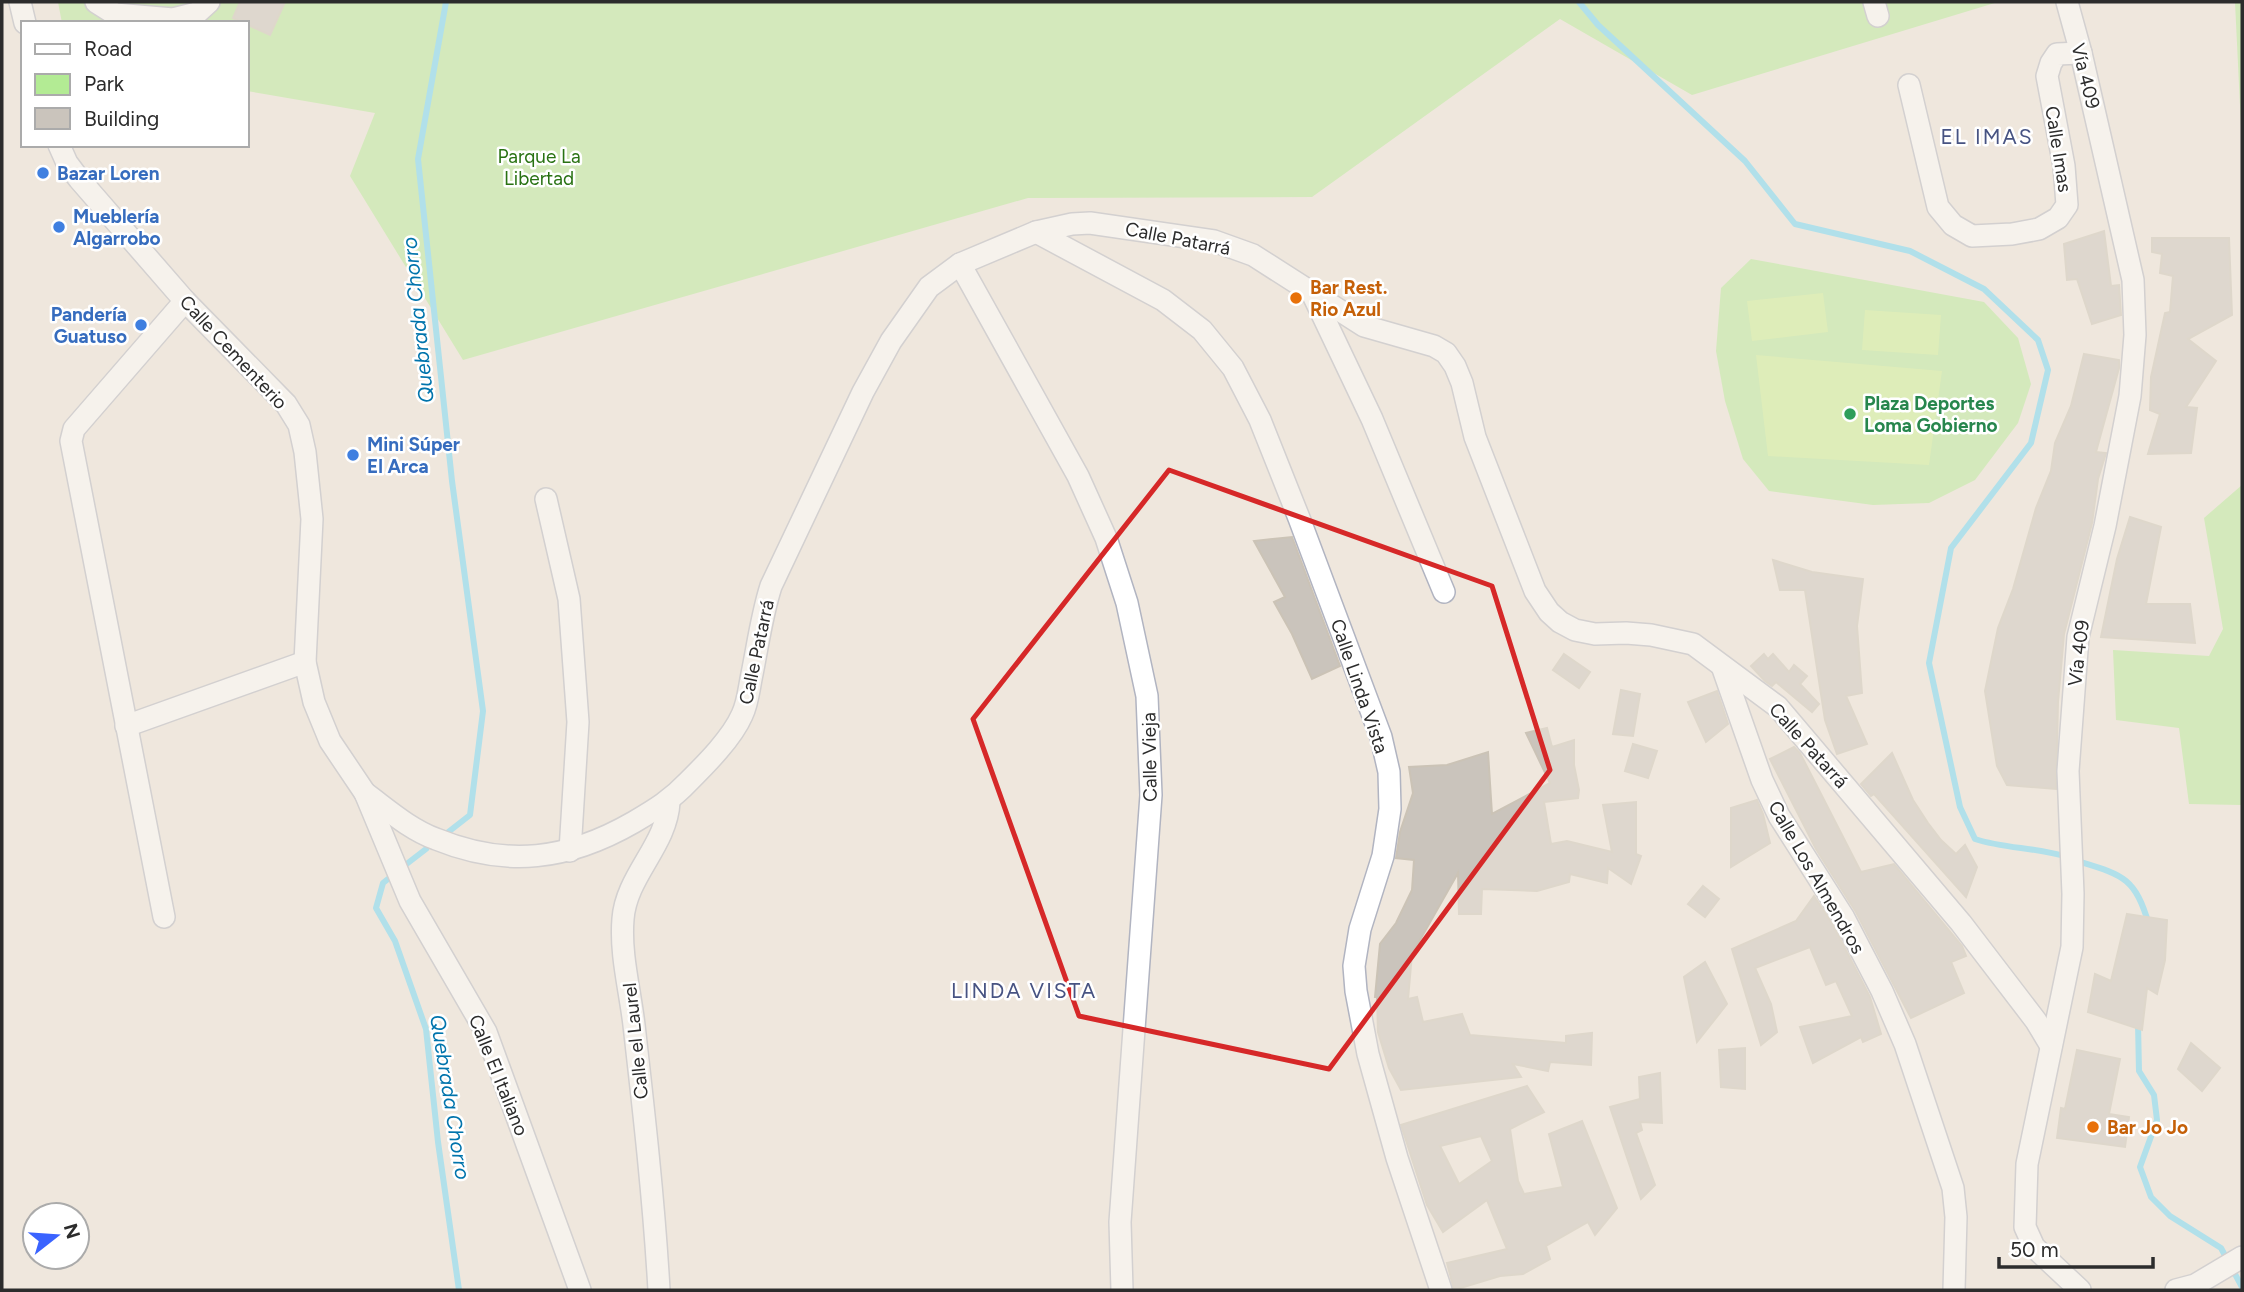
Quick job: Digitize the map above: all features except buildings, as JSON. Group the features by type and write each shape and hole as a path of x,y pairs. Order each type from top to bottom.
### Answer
{"street":[{"path":"20,2 25,21"},
{"path":"96,2 115,14 173,19 197,13 209,2"},
{"name":"Vía 409","path":"2067,2 2133,280 2135,335 2130,396 2105,526 2078,637 2068,771 2073,894 2072,947 2027,1164 2025,1227 2034,1247 2080,1290"},
{"name":"Calle Imas","path":"1909,85 1938,207 1953,225 1972,236 2012,234 2039,229 2058,218 2067,205 2064,166 2047,76 2050,63 2057,54 2081,52"},
{"name":"Calle Cementerio","path":"60,147 79,179 185,301 286,404 299,425 305,452 312,519 305,662 314,702 330,741 365,793"},
{"name":"Calle Patarrá","path":"365,793 402,821 433,839 502,858 534,858 570,852 618,831 669,802 701,769 742,716 771,586 863,392 885,351 929,287 960,264 1036,232 1072,224 1090,223 1214,241 1253,255 1364,326 1434,346 1446,353 1462,383 1475,437 1535,591 1549,612 1575,630 1595,634 1651,635 1693,644 1777,707 1961,923 2036,1021 2051,1046"},
{"name":"Calle Linda Vista","path":"1036,232 1163,300 1202,330 1233,368 1259,420 1299,518 1381,737 1389,772 1391,809 1388,834 1360,929 1354,966 1356,991 1368,1054 1397,1157 1441,1290"},
{"name":"Calle Vieja","path":"960,264 1078,475 1106,538 1127,603 1147,696 1152,795 1120,1222 1122,1290"},
{"path":"1312,293 1372,419 1444,592"},
{"path":"164,916 72,435 74,429 185,301"},
{"path":"546,499 569,598 578,722 570,852"},
{"path":"126,726 305,662"},
{"name":"Calle Los Almendros","path":"1722,666 1762,780 1779,816 1844,918 1882,991 1905,1044 1953,1188 1956,1217 1954,1290"},
{"name":"Calle El Italiano","path":"365,793 408,898 486,1032 580,1290"},
{"name":"Calle el Laurel","path":"659,1290 635,1035 623,942 623,917 628,897 664,830 669,802"},
{"path":"2176,1290 2194,1285 2242,1257"}],"highlighted area":[{"path":"1169,470 1492,586 1550,770 1329,1069 1079,1016 973,719"}],"green space":[{"name":"Parque La Libertad","path":"58,2 1998,2 1692,95 1560,19 1312,197 1028,198 463,360 350,176 375,113 248,91 248,21 62,21"},
{"path":"2235,2 2242,2 2242,147"},
{"path":"1751,259 1984,302 2018,338 2031,384 2018,423 1975,480 1929,503 1873,505 1769,491 1743,459 1725,401 1716,351 1721,288"},
{"path":"1823,293 1828,332 1752,341 1747,301"},
{"path":"1865,310 1941,315 1938,355 1862,350"},
{"name":"Plaza Deportes Loma Gobierno","path":"1756,355 1942,371 1929,465 1768,456"},
{"path":"2242,485 2242,805 2189,804 2179,728 2116,720 2113,650 2209,656 2223,629 2204,518"}],"waterway":[{"name":"Quebrada Chorro","path":"446,2 418,159 452,481 483,711 470,815 447,833"},
{"path":"1579,2 1598,25 1745,161 1795,224 1910,251 1984,289 2038,340 2048,370 2031,443 1951,548 1929,663 1960,807 1975,839 2067,857"},
{"name":"Quebrada Chorro","path":"404,866 426,849"},
{"path":"2077,861 2106,870 2125,880 2138,897 2149,925"},
{"name":"Quebrada Chorro","path":"388,879 383,883 376,908 395,941 426,1029 438,1142 459,1290"},
{"path":"2138,1023 2139,1071 2154,1095 2157,1120 2140,1167 2151,1197 2170,1216 2221,1248 2242,1287"}],"place":[{"name":"Bazar Loren","path":"43,173"},
{"name":"Mueblería Algarrobo","path":"59,227"},
{"name":"Bar Rest. Rio Azul","path":"1296,298"},
{"name":"Pandería Guatuso","path":"141,325"},
{"name":"Plaza Deportes Loma Gobierno","path":"1850,414"},
{"name":"Mini Súper El Arca","path":"353,455"},
{"name":"Bar Jo Jo","path":"2093,1127"}],"district":[{"name":"EL IMAS","path":"1987,137"},
{"name":"LINDA VISTA","path":"1024,991"}]}
